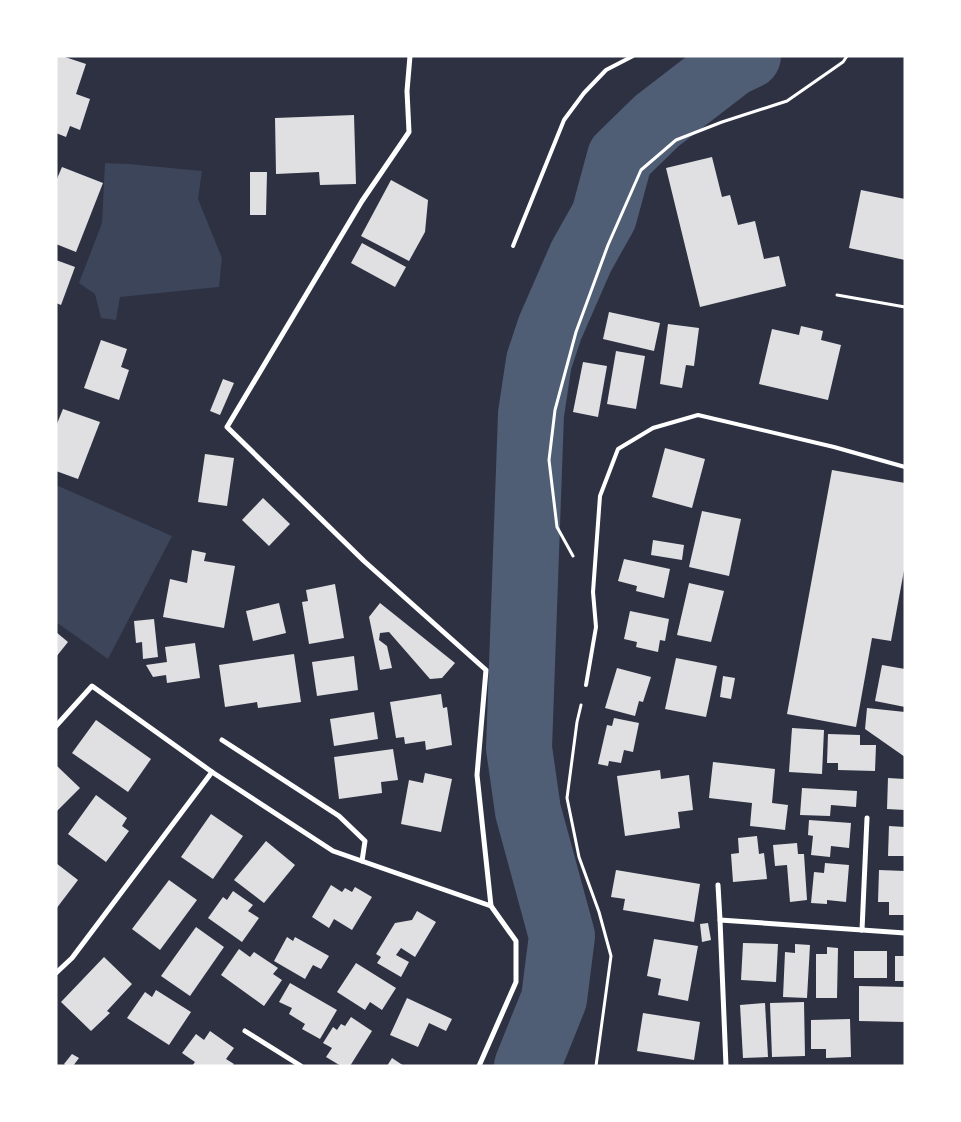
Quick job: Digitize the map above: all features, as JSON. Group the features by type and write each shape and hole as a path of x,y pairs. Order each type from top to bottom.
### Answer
{"street":[{"path":"410,56 407,90 409,132 362,201 227,427 364,561 486,670 477,775 491,906 516,941 516,982 479,1066"},
{"path":"56,726 92,686 212,772 333,851 491,906"},
{"path":"222,740 339,816 365,841 362,861"},
{"path":"56,973 72,958 212,772"},
{"path":"862,930 867,818"},
{"path":"718,885 726,1066"},
{"path":"720,920 905,933"},
{"path":"245,1031 301,1066"}],"lane":[{"path":"513,246 564,120 584,93 606,70 633,56"},
{"path":"586,685 596,627 593,592 600,496 618,449 653,428 698,415 834,447 905,467"}],"path":[{"path":"593,592 557,528 549,460 555,410 576,332 608,245 641,170 676,140 787,100 843,62 847,56"},
{"path":"837,295 905,307"},
{"path":"586,685 577,722 567,798 578,857 599,912 611,956 596,1066"}],"shaded area":[{"path":"105,163 202,171 198,199 222,258 219,287 120,297 116,320 101,318 95,294 79,283 102,223"},
{"path":"56,485 172,536 108,659 56,622"}],"building":[{"path":"56,56 62,56 86,64 76,94 90,99 80,130 70,126 66,137 56,133"},
{"path":"354,115 356,184 320,185 319,172 276,174 275,118"},
{"path":"712,157 722,197 730,195 738,225 755,221 764,259 779,256 786,286 700,307 666,168"},
{"path":"62,167 103,183 76,252 56,244 56,181"},
{"path":"250,172 267,172 266,215 250,215"},
{"path":"391,180 428,200 425,232 409,261 361,236"},
{"path":"861,190 905,199 905,260 849,248"},
{"path":"362,243 406,267 395,287 351,263"},
{"path":"56,260 75,267 61,305 56,303"},
{"path":"609,312 660,323 654,351 603,339"},
{"path":"668,324 699,328 694,366 686,365 682,388 660,384"},
{"path":"801,326 823,331 821,340 841,345 828,400 759,384 772,329 799,335"},
{"path":"101,340 127,349 121,367 129,370 119,400 84,388"},
{"path":"616,351 645,356 636,409 607,404"},
{"path":"583,362 607,366 598,417 573,412"},
{"path":"223,379 234,383 220,415 210,411"},
{"path":"63,409 100,422 78,479 56,471 56,426"},
{"path":"665,448 705,459 692,508 652,497"},
{"path":"205,454 234,458 227,506 198,502"},
{"path":"832,470 905,483 905,565 891,641 872,638 856,727 787,714"},
{"path":"263,498 290,524 269,546 242,520"},
{"path":"702,511 741,519 729,576 689,567"},
{"path":"653,540 684,545 682,560 651,555"},
{"path":"192,550 206,553 204,561 235,566 224,628 163,617 170,579 187,583"},
{"path":"624,559 670,569 664,598 636,591 637,586 618,581"},
{"path":"689,583 724,591 711,642 677,635"},
{"path":"335,584 344,638 309,644 302,602 308,601 306,590"},
{"path":"279,603 286,633 253,641 246,611"},
{"path":"380,603 455,663 442,678 430,679 389,632 380,633 379,640 387,646 392,668 380,670 369,617"},
{"path":"630,611 669,619 665,641 660,640 658,652 636,647 637,642 624,639"},
{"path":"154,619 158,657 143,659 142,642 136,643 134,621"},
{"path":"56,632 68,642 56,657"},
{"path":"195,643 200,678 167,683 166,675 153,677 146,665 167,662 165,647"},
{"path":"294,654 301,702 258,708 257,702 225,707 219,665"},
{"path":"354,656 358,690 317,696 312,662"},
{"path":"676,658 717,666 706,717 665,709"},
{"path":"882,665 905,669 905,707 875,701"},
{"path":"617,668 651,677 643,702 639,701 635,716 605,708"},
{"path":"723,676 735,678 731,699 720,697"},
{"path":"441,694 443,708 447,707 452,745 426,750 425,741 405,744 404,737 396,738 390,702"},
{"path":"867,708 905,712 905,757 865,729"},
{"path":"374,712 378,739 334,746 330,719"},
{"path":"614,718 639,723 633,752 624,750 621,763 609,761 608,766 598,764 607,725 612,726"},
{"path":"96,720 151,759 128,792 72,753"},
{"path":"792,728 824,730 822,774 789,772"},
{"path":"828,734 860,735 860,745 876,745 875,771 838,770 838,763 827,763"},
{"path":"393,749 398,780 381,782 382,793 339,799 334,757"},
{"path":"713,762 775,769 772,803 788,805 785,830 750,826 752,803 709,798"},
{"path":"56,767 80,788 56,812"},
{"path":"660,770 661,779 689,775 693,810 678,812 680,828 625,836 617,776"},
{"path":"425,773 452,779 441,832 401,824 409,780 423,783"},
{"path":"888,778 905,779 905,810 887,809"},
{"path":"802,788 857,791 856,807 831,805 830,816 800,815"},
{"path":"96,795 127,818 122,826 129,831 106,862 68,834"},
{"path":"211,814 243,836 213,879 181,857"},
{"path":"809,820 851,823 849,848 831,846 830,857 811,855 813,836 808,835"},
{"path":"889,826 905,827 905,856 888,856"},
{"path":"757,836 759,854 764,853 767,879 733,882 731,854 739,853 738,838"},
{"path":"266,841 295,865 264,903 234,880"},
{"path":"797,843 798,854 804,854 807,900 790,902 787,865 775,866 773,845"},
{"path":"56,863 78,880 56,909"},
{"path":"825,863 849,865 846,902 827,900 827,904 811,903 814,872 824,873"},
{"path":"616,870 700,884 694,922 623,910 625,899 611,897"},
{"path":"879,870 905,871 905,915 889,915 889,902 878,902"},
{"path":"169,880 197,900 160,950 132,929"},
{"path":"331,885 342,892 345,888 352,892 355,887 372,897 352,930 334,919 329,928 312,917"},
{"path":"233,891 253,905 248,911 259,918 242,942 208,918 223,897 227,900"},
{"path":"417,911 436,922 415,957 401,948 396,955 409,962 401,977 377,963 381,957 376,954 395,923 412,920"},
{"path":"708,923 711,940 702,942 700,924"},
{"path":"196,927 224,947 190,996 161,976"},
{"path":"287,937 293,941 295,937 329,956 321,969 313,965 305,979 274,961"},
{"path":"654,939 698,946 688,1001 658,995 661,979 647,976"},
{"path":"743,943 778,944 776,982 741,980"},
{"path":"795,944 810,945 807,998 783,997 785,952 795,953"},
{"path":"827,947 838,948 837,998 816,998 816,954 827,954"},
{"path":"239,949 250,957 254,952 278,968 273,974 282,980 264,1006 221,975"},
{"path":"854,951 887,951 887,978 854,978"},
{"path":"895,956 905,956 905,981 895,981"},
{"path":"104,957 132,984 107,1011 110,1013 91,1031 61,1002"},
{"path":"356,963 396,988 382,1010 370,1002 365,1010 337,992"},
{"path":"290,983 337,1010 320,1039 302,1029 305,1024 289,1014 292,1008 279,1002"},
{"path":"859,986 905,987 905,1022 859,1021"},
{"path":"156,990 191,1012 169,1045 127,1018 145,992 152,997"},
{"path":"407,998 452,1019 446,1031 429,1023 418,1047 390,1035"},
{"path":"804,1002 805,1056 772,1057 770,1003"},
{"path":"765,1003 768,1057 743,1058 740,1005"},
{"path":"643,1013 700,1022 694,1060 637,1051"},
{"path":"351,1017 372,1031 350,1066 341,1066 326,1057 332,1048 323,1043 333,1027 337,1030 341,1024 345,1026"},
{"path":"850,1019 851,1057 826,1058 826,1049 811,1049 811,1020"},
{"path":"210,1031 234,1048 226,1059 234,1064 232,1066 192,1066 195,1062 182,1053 196,1034 204,1040"},
{"path":"72,1054 79,1058 73,1066 66,1066 64,1064"},
{"path":"392,1058 404,1066 387,1066"}],"waterway":[{"path":"527,1066 554,999 562,936 528,811 519,748 531,414 539,361 550,328 581,257 604,216 620,157 657,121 731,64 748,56"}]}
